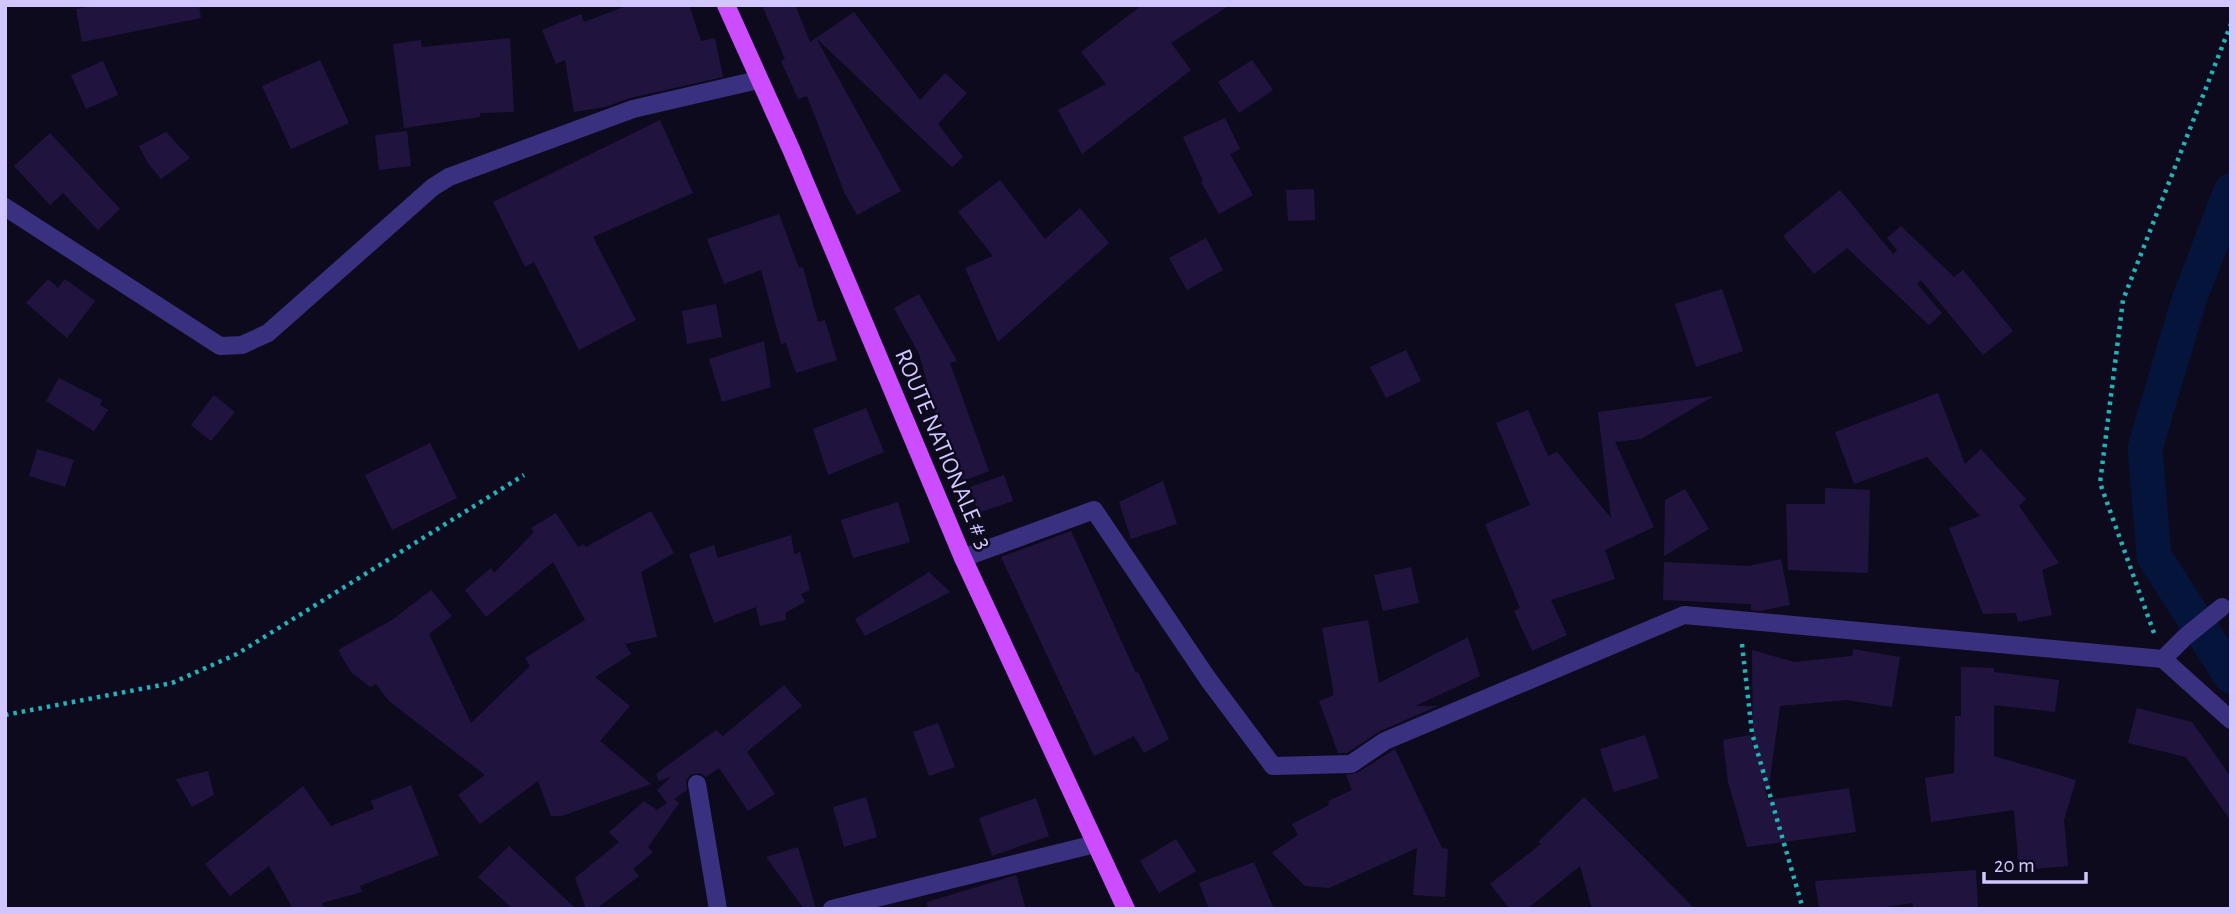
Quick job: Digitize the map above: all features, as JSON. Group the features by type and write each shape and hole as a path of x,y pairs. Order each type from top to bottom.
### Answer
{"main road":[{"name":"ROUTE NATIONALE # 3","path":"726,5 791,149 963,558 1126,909"}],"street":[{"path":"5,207 220,346 242,345 268,333 433,187 449,177 633,108 758,80"},
{"path":"963,558 1094,510 1208,679 1273,766 1350,764 1385,741 1684,615 2163,659 2231,720"},
{"path":"2163,659 2222,607"},
{"path":"697,785 718,909"},
{"path":"832,909 1096,844"}],"path":[{"path":"2163,659 2100,482 2123,300 2231,24"},
{"path":"5,715 172,683 196,674 237,654 524,475"},
{"path":"1740,619 1752,733 1803,909"}],"building":[{"path":"100,5 199,5 201,18 82,42 76,9"},
{"path":"629,5 689,5 701,41 715,38 723,77 630,98 605,107 574,112 565,60 556,64 542,30 581,14 584,22"},
{"path":"762,5 795,5 810,42 816,38 901,191 857,215 845,194 807,96 798,99 781,61 785,59"},
{"path":"1142,5 1230,5 1171,43 1191,70 1082,154 1058,110 1106,84 1081,52"},
{"path":"854,12 920,100 945,73 967,93 938,124 963,157 952,167 816,38"},
{"path":"510,38 514,112 480,113 480,117 404,128 393,44 421,40 422,47"},
{"path":"320,60 349,123 291,149 262,86"},
{"path":"1252,60 1273,90 1239,113 1218,82"},
{"path":"103,61 118,95 86,109 71,75"},
{"path":"1225,118 1240,149 1230,154 1253,195 1219,214 1201,182 1203,181 1183,137"},
{"path":"660,120 693,193 593,237 636,320 579,350 534,262 525,267 493,202"},
{"path":"407,131 411,166 379,170 375,135"},
{"path":"166,132 190,158 161,179 139,146"},
{"path":"50,133 120,209 98,230 63,193 50,205 14,166"},
{"path":"1000,180 1045,239 1080,208 1109,243 998,342 965,268 993,256 958,212"},
{"path":"1314,189 1315,220 1288,221 1286,190"},
{"path":"1840,190 1893,254 1897,250 1887,238 1901,226 1954,277 1963,270 2013,331 1983,355 1921,280 1917,284 1942,313 1929,325 1847,248 1814,274 1783,236"},
{"path":"779,214 799,268 803,267 818,322 825,320 837,360 796,373 786,343 781,344 761,270 724,284 707,239"},
{"path":"1206,238 1223,270 1187,290 1169,258"},
{"path":"48,279 58,288 65,279 95,301 67,338 26,303"},
{"path":"1722,289 1743,351 1696,367 1675,304"},
{"path":"919,294 957,361 950,363 989,471 963,481 926,390 929,389 919,354 894,308"},
{"path":"716,304 722,337 687,344 682,311"},
{"path":"764,341 771,387 722,402 709,359"},
{"path":"1406,350 1421,381 1386,398 1370,367"},
{"path":"59,378 102,400 100,405 108,410 94,431 46,401"},
{"path":"1938,393 1965,464 1981,449 2026,499 2019,506 2059,563 2042,570 2052,615 2018,622 2016,613 1983,614 1949,528 1980,516 1927,457 1854,484 1835,432"},
{"path":"214,395 235,412 211,441 191,425"},
{"path":"1714,396 1641,439 1615,442 1654,527 1605,550 1615,579 1551,600 1567,635 1532,651 1514,611 1520,608 1485,524 1530,505 1496,423 1528,410 1548,456 1557,452 1611,518 1598,412"},
{"path":"866,408 884,452 828,475 813,429"},
{"path":"430,443 457,498 392,530 365,475"},
{"path":"37,449 74,460 65,487 29,476"},
{"path":"1004,475 1013,501 978,513 970,487"},
{"path":"1163,481 1177,524 1131,539 1119,502"},
{"path":"1825,488 1870,490 1868,573 1788,570 1786,504 1825,504"},
{"path":"1685,489 1709,529 1664,556 1665,500"},
{"path":"898,502 910,542 853,558 841,520"},
{"path":"651,511 674,553 641,572 657,637 625,644 631,654 595,677 630,706 600,741 651,784 562,816 551,816 538,781 480,824 458,795 485,775 389,701 376,684 370,687 351,672 338,650 392,620 431,590 452,616 429,634 471,723 530,666 525,658 585,620 553,562 486,617 465,590 491,568 494,573 534,532 531,528 556,513 578,547 584,544 586,547"},
{"path":"1071,531 1169,739 1144,753 1134,736 1094,756 1001,557"},
{"path":"791,535 794,554 800,552 810,590 801,594 805,602 785,613 786,620 760,626 756,607 714,623 689,554 714,545 718,558"},
{"path":"1781,559 1790,605 1759,611 1751,610 1751,604 1663,600 1664,562 1748,566"},
{"path":"1411,567 1419,603 1383,611 1374,575"},
{"path":"929,572 950,592 865,636 855,619"},
{"path":"1368,620 1379,683 1468,637 1480,676 1415,706 1438,706 1380,731 1347,753 1338,753 1319,701 1334,695 1322,628"},
{"path":"1853,649 1900,657 1892,707 1847,700 1780,706 1769,786 1764,786 1768,800 1849,788 1856,832 1747,847 1728,782 1723,740 1750,735 1753,746 1752,650 1794,662 1852,656"},
{"path":"1961,667 1994,668 1994,672 2059,680 2055,712 1994,705 1994,756 2076,780 2064,820 2068,866 2019,870 2014,810 1931,822 1925,778 1954,773 1955,716 1961,716"},
{"path":"784,685 802,706 747,752 775,794 748,811 719,768 706,777 700,773 690,775 686,781 687,790 674,799 679,803 648,847 653,852 633,869 639,876 596,909 586,909 575,878 619,842 609,832 644,801 657,810 667,803 657,790 672,776 659,781 656,774 716,730 723,736"},
{"path":"2137,708 2192,722 2231,777 2231,821 2186,757 2128,743"},
{"path":"938,723 955,767 929,776 913,732"},
{"path":"1645,735 1659,778 1614,792 1600,749"},
{"path":"1395,749 1442,848 1448,849 1445,897 1413,895 1417,848 1329,888 1305,886 1272,853 1298,835 1292,824 1329,805 1328,801 1352,790 1346,775 1357,773"},
{"path":"208,771 214,795 192,807 176,779"},
{"path":"411,785 439,855 360,886 362,892 322,903 325,909 293,909 269,866 230,896 205,864 303,786 331,826 374,809 371,801"},
{"path":"866,797 877,837 844,847 833,807"},
{"path":"1584,797 1695,909 1592,909 1580,866 1527,909 1510,909 1490,884 1541,844 1538,842"},
{"path":"1036,798 1049,836 992,856 979,818"},
{"path":"1176,839 1196,871 1159,893 1140,861"},
{"path":"509,846 576,909 513,909 478,877"},
{"path":"798,847 816,909 804,909 766,857"},
{"path":"1254,862 1274,909 1209,909 1199,883"},
{"path":"1976,870 1978,909 1913,909 1913,903 1872,909 1819,909 1815,881"},
{"path":"1016,875 1026,909 928,909 927,902"}],"waterway":[{"path":"2231,191 2189,300 2145,448 2154,556 2231,676"}]}
